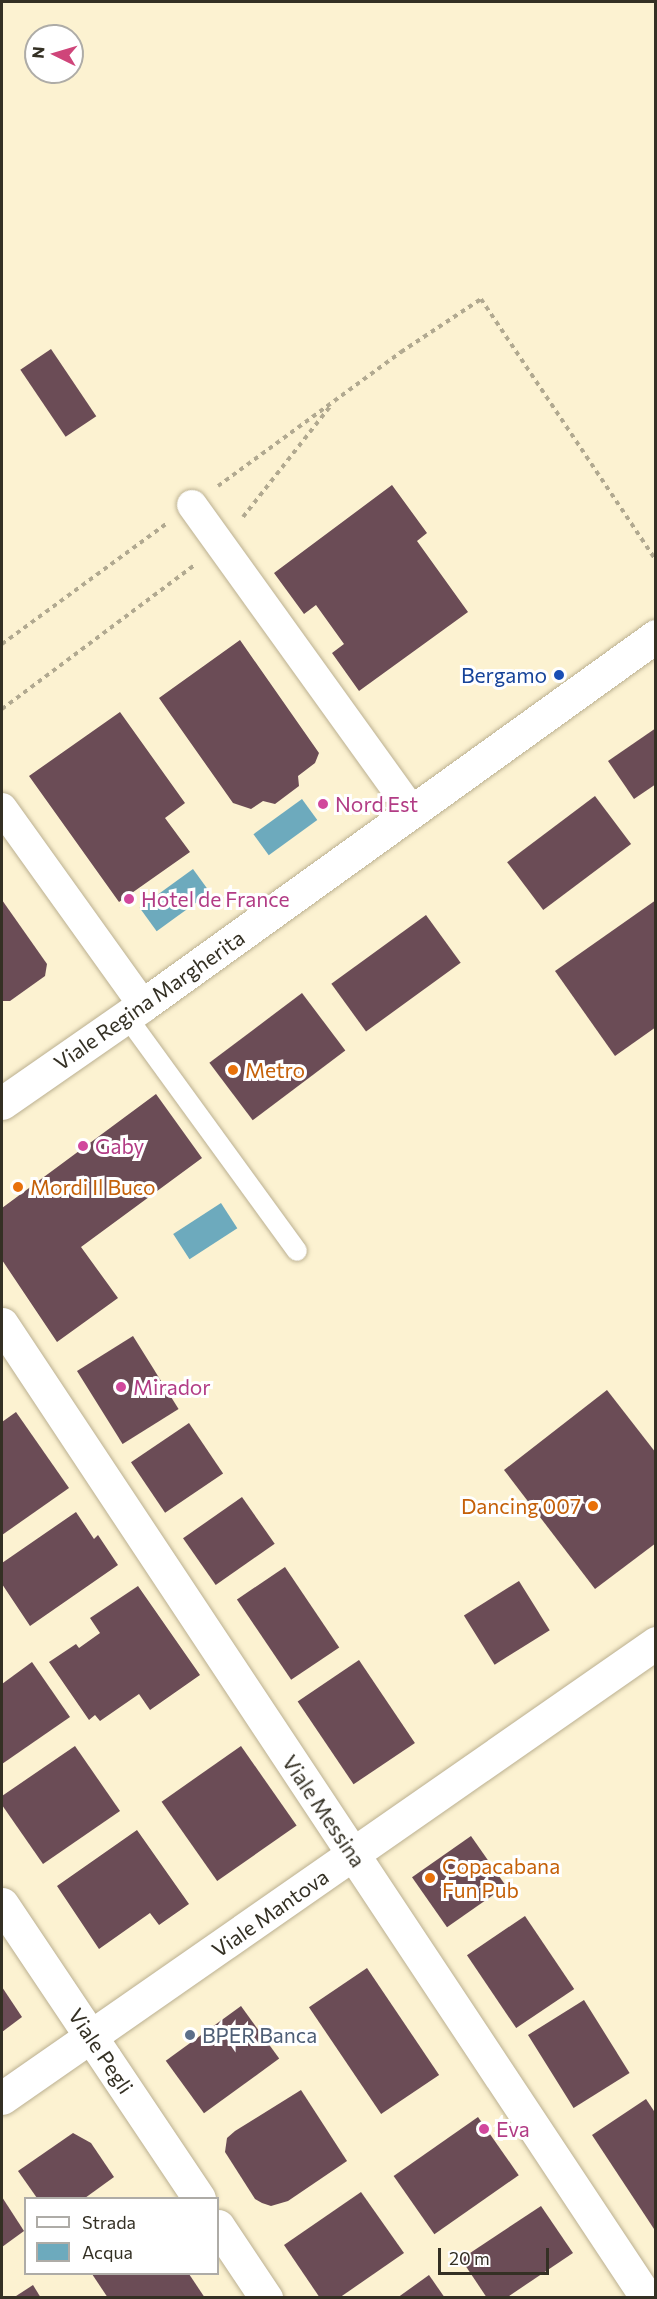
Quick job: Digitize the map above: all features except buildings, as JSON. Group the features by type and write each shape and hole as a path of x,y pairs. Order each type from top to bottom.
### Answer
{"street":[{"path":"192,505 412,811"},
{"name":"Viale Regina Margherita","path":"2,1103 135,1011 656,636"},
{"path":"2,808 135,1011"},
{"name":"Viale Messina","path":"2,1324 646,2298"},
{"name":"Viale Mantova","path":"2,2098 656,1643"},
{"name":"Viale Pegli","path":"2,1904 199,2197"},
{"path":"219,2228 266,2298"}],"lane":[{"path":"135,1011 297,1251"}],"path":[{"path":"2,644 333,401 481,299 656,560"},
{"path":"2,709 221,545 333,401"}],"water":[{"path":"302,799 317,820 269,855 253,834"},
{"path":"193,869 210,892 157,931 140,908"},
{"path":"221,1203 237,1228 190,1259 173,1234"}],"place":[{"name":"Bergamo","path":"559,675"},
{"name":"Nord Est","path":"323,804"},
{"name":"Hotel de France","path":"129,899"},
{"name":"Metro","path":"233,1070"},
{"name":"Gaby","path":"83,1146"},
{"name":"Mordi Il Buco","path":"18,1187"},
{"name":"Mirador","path":"121,1387"},
{"name":"Dancing 007","path":"593,1506"},
{"name":"Copacabana Fun Pub","path":"430,1878"},
{"name":"BPER Banca","path":"190,2035"},
{"name":"Eva","path":"484,2129"}]}
